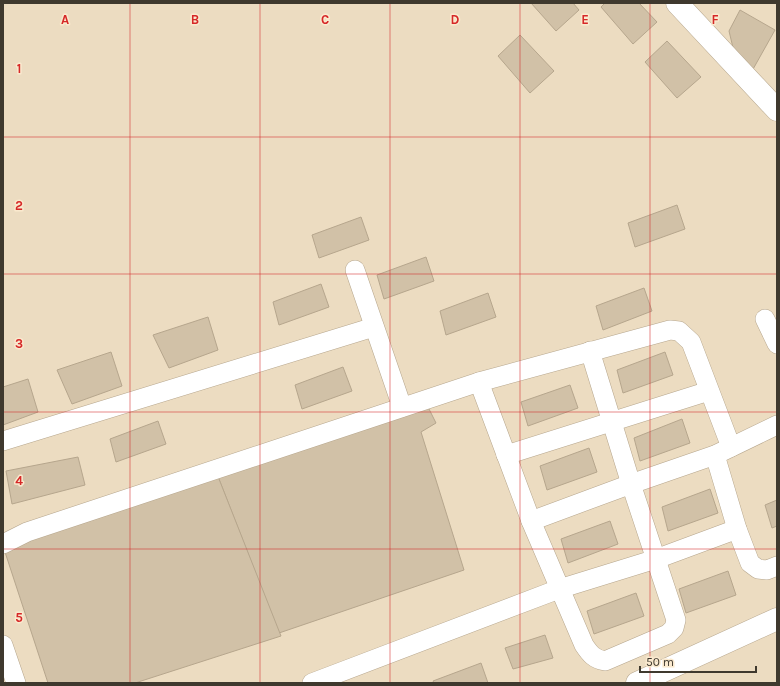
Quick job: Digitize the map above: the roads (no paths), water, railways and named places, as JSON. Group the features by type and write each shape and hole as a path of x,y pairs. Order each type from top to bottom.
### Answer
{"main road":[{"path":"677,3 777,110"},
{"path":"637,683 777,619"}],"street":[{"path":"355,270 402,407"},
{"path":"765,319 777,344"},
{"path":"3,441 5,439 374,327"},
{"path":"3,544 27,532 479,382 670,330 679,331 690,342 709,391 723,451 738,529 750,562 758,569 767,570 777,566"},
{"path":"479,382 531,521 584,645 590,654 597,660 605,661 668,634 674,628 676,620 631,484 590,351"},
{"path":"506,455 709,391"},
{"path":"531,521 723,451 777,425"},
{"path":"312,683 559,589 656,559 738,529"},
{"path":"4,653 16,683"}]}
